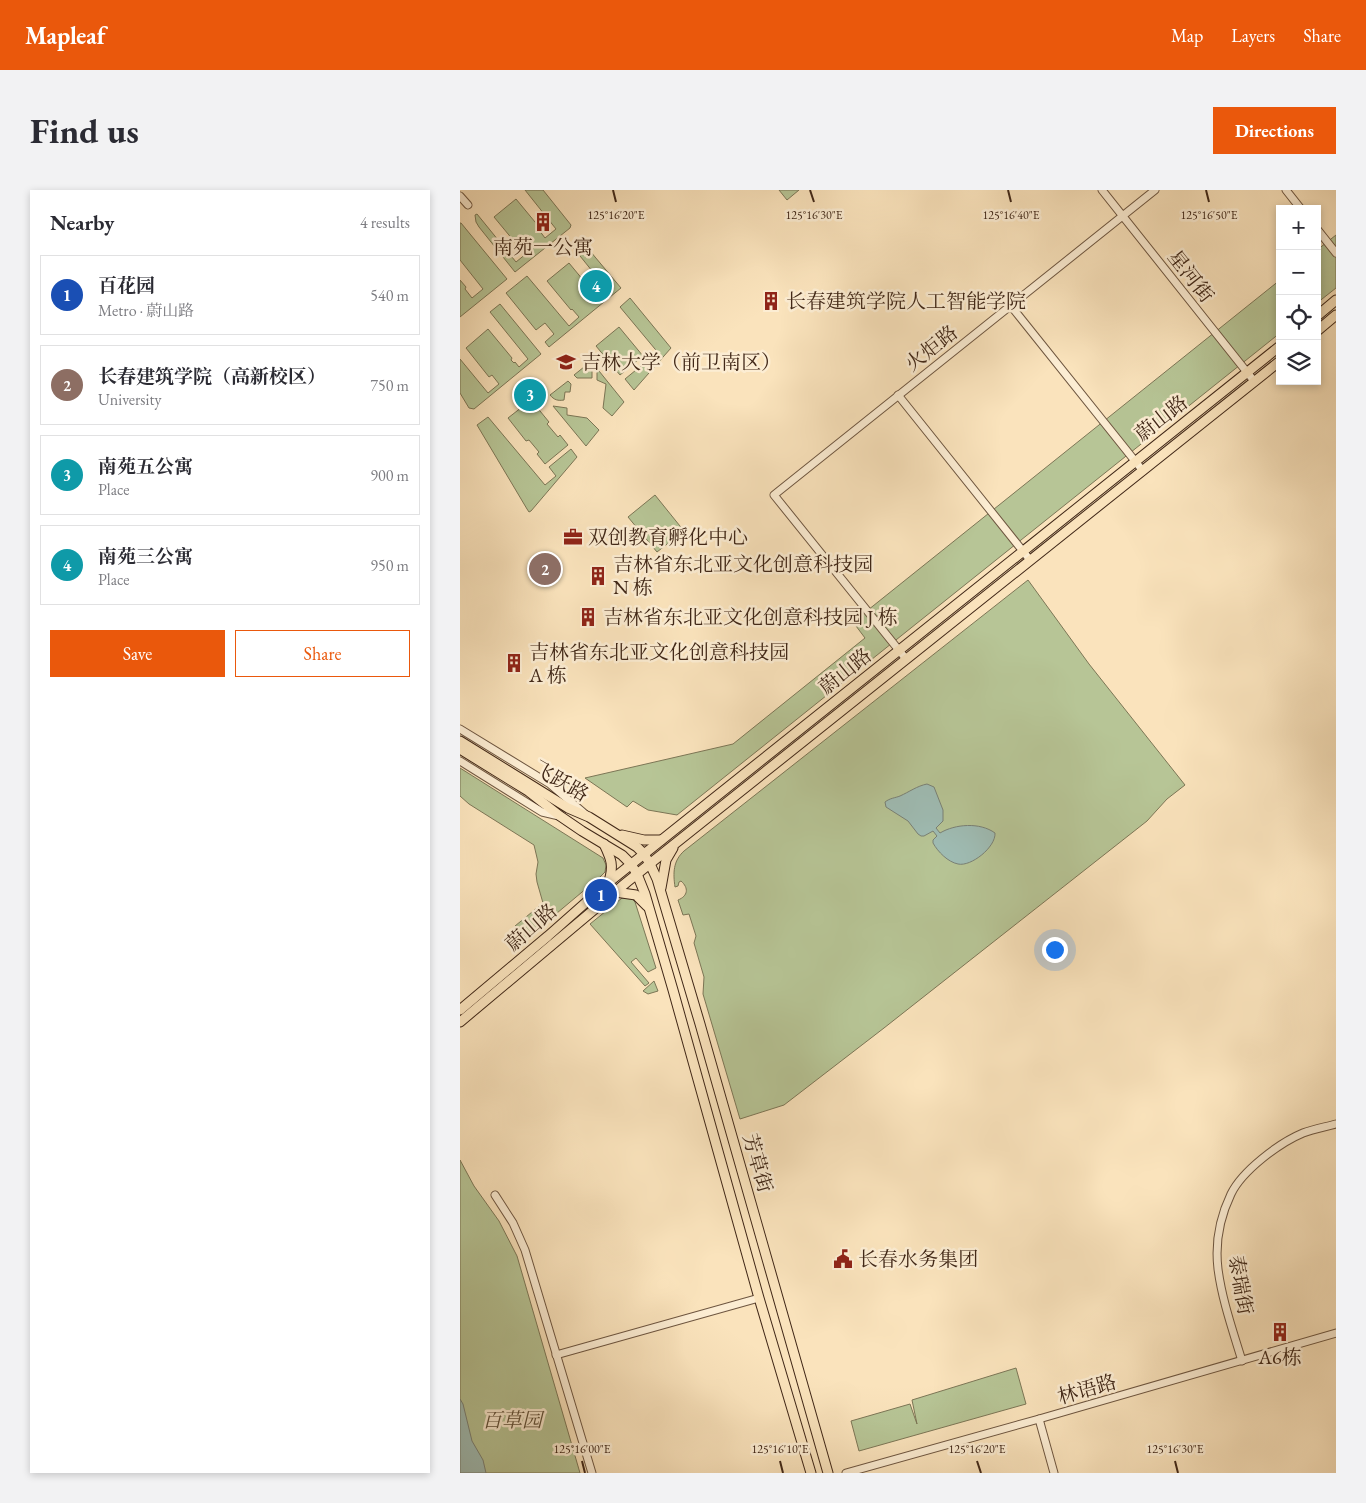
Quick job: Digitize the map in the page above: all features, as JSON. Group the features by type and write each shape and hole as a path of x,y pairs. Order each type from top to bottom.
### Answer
{"main road":[{"path":"1321,313 1336,300"},
{"path":"1321,327 1336,316"},
{"name":"蔚山路","path":"460,1010 631,864 1276,349"},
{"name":"蔚山路","path":"460,1022 637,874 1276,364"},
{"name":"飞跃路","path":"460,741 568,808 589,817 617,834 644,854"},
{"name":"飞跃路","path":"460,749 528,791 560,816 625,857 631,864"},
{"path":"617,834 644,840 662,840"},
{"path":"604,844 611,859 612,872 609,882"},
{"path":"661,891 666,860 676,844"},
{"name":"芳草街","path":"644,854 661,891 828,1473"},
{"name":"芳草街","path":"631,864 637,874 649,909 759,1298 811,1473"},
{"path":"615,892 636,896 649,909"},
{"path":"676,1001 692,996"}],"street":[{"name":"星河街","path":"1102,190 1254,381"},
{"name":"火炬路","path":"899,650 774,494 1155,190"},
{"path":"1286,190 1298,205"},
{"path":"460,196 468,205"},
{"path":"1321,234 1336,253"},
{"path":"1011,306 1143,471"},
{"path":"898,395 1030,560"},
{"path":"899,650 906,659"},
{"path":"460,729 550,784 589,817"},
{"path":"460,761 542,812 560,816"},
{"name":"泰瑞街","path":"1242,1362 1223,1297 1218,1268 1218,1240 1222,1218 1231,1193 1248,1172 1276,1148 1303,1133 1336,1124"},
{"path":"495,1195 513,1223 524,1250 592,1473"},
{"path":"556,1355 759,1298"},
{"name":"林语路","path":"846,1473 1242,1362 1336,1333"},
{"path":"1039,1419 1054,1473"}],"green space":[{"path":"525,190 543,190 571,225 570,228 515,272 479,227 475,215 477,214 516,262 527,253 520,245 518,246 494,217 516,199 540,228 539,230 545,238 556,229"},
{"path":"779,190 799,190 787,200"},
{"path":"460,223 507,279 460,317 460,280 472,298 483,289 460,260"},
{"path":"1336,235 1336,288 1321,300 1321,250 1321,247"},
{"path":"580,239 621,288 549,347 545,342 554,334 545,323 536,330 506,293 527,276 569,326 579,317 547,281 569,263 593,292 591,293 598,302 609,292 572,246"},
{"path":"1276,283 1276,336 677,815 648,810 633,801 627,807 585,778 733,744 865,638 853,622"},
{"path":"630,298 671,348 634,390 625,379 647,361 650,364 660,355 620,307"},
{"path":"500,304 541,354 474,409 469,408 460,393 460,359 488,393 499,384 492,375 489,377 466,348 488,329 512,358 511,360 519,367 528,359 490,312"},
{"path":"619,327 643,356 620,375 596,346"},
{"path":"589,363 592,369 592,378 577,378 574,375"},
{"path":"595,366 624,402 612,416 603,408 606,384 597,380"},
{"path":"568,381 571,384 570,392 565,392 564,400 556,400 550,395"},
{"path":"531,400 549,422 547,424 568,445 545,464 537,454 539,452 529,440 526,441 508,418"},
{"path":"553,406 567,408 567,415 587,418 599,430 586,446"},
{"path":"488,417 545,485 556,476 549,467 571,449 577,457 529,512 477,425"},
{"path":"655,495 684,531 657,552 628,517"},
{"path":"1028,580 1089,664 1185,785 1167,799 1147,821 784,1105 740,1119 703,994 704,977 694,943 696,936 689,914 683,915 678,900 684,896 686,889 681,881 675,887 674,872 680,855"},
{"path":"460,768 603,858 606,865 605,872 600,877 526,939 515,926 543,903 537,882 538,862 534,845 469,804 460,796"},
{"path":"622,898 631,898 635,902 656,968 648,972 636,958 631,962 649,983 645,986 590,924"},
{"path":"654,981 658,991 648,994 643,991"},
{"name":"百草园","path":"460,1160 474,1186 499,1221 517,1256 580,1473 460,1473"},
{"path":"1016,1368 1026,1404 859,1451 851,1421 910,1404 917,1424 912,1400"}],"water":[{"path":"927,784 934,787 943,810 943,821 936,828 940,833 960,826 975,826 989,829 995,833 991,844 982,855 963,864 947,859 933,843 937,836 933,831 921,836 908,821 886,807 885,802"},
{"path":"460,1399 463,1404 472,1441 483,1460 486,1473 460,1473"}],"place":[{"name":"南苑一公寓","path":"543,222"},
{"name":"南苑三公寓","path":"596,286"},
{"name":"长春建筑学院人工智能学院","path":"771,301"},
{"name":"吉林大学（前卫南区）","path":"566,362"},
{"name":"南苑五公寓","path":"530,395"},
{"name":"双创教育孵化中心","path":"573,537"},
{"name":"长春建筑学院（高新校区）","path":"545,569"},
{"name":"吉林省东北亚文化创意科技园 N 栋","path":"598,576"},
{"name":"吉林省东北亚文化创意科技园 J 栋","path":"588,617"},
{"name":"吉林省东北亚文化创意科技园 A 栋","path":"514,663"},
{"name":"百花园","path":"601,895"},
{"name":"长春水务集团","path":"843,1259"},
{"name":"A6栋","path":"1280,1332"}]}
